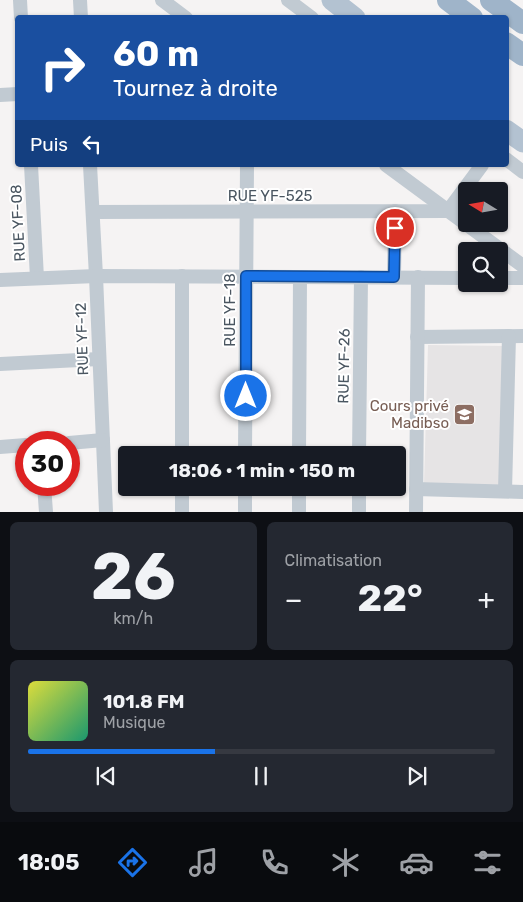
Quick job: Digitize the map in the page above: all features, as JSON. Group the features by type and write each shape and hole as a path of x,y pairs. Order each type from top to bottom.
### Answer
{"highway":[{"path":"448,0 468,15"},
{"path":"491,0 523,23"},
{"path":"509,45 523,55"}],"main road":[{"path":"332,0 351,15"},
{"path":"509,132 523,142"}],"street":[{"path":"20,0 21,15"},
{"path":"80,0 81,15"},
{"path":"162,0 183,10"},
{"path":"288,0 308,15"},
{"path":"0,96 15,94"},
{"path":"509,161 523,172"},
{"name":"RUE YF-08","path":"31,167 37,278"},
{"name":"RUE YF-12","path":"90,167 106,512"},
{"name":"RUE YF-18","path":"245,446 247,167"},
{"path":"389,167 523,266"},
{"path":"448,210 480,167"},
{"name":"RUE YF-525","path":"93,212 448,210"},
{"path":"394,277 395,211"},
{"path":"0,280 96,276 458,278"},
{"path":"182,276 182,446"},
{"path":"299,446 300,277"},
{"name":"RUE YF-26","path":"359,446 361,277"},
{"path":"416,512 418,277"},
{"path":"508,278 523,278"},
{"path":"417,337 516,336 505,491"},
{"path":"0,364 100,359"},
{"path":"80,442 103,440"},
{"path":"0,447 15,446"},
{"path":"416,489 523,492"},
{"path":"45,496 46,512"},
{"path":"182,496 182,512"},
{"path":"245,496 245,512"},
{"path":"299,496 299,512"},
{"path":"359,496 359,512"}],"shaded area":[{"name":"Cours privé Madibso","path":"428,345 506,346 501,488 424,484"}],"place":[{"name":"Cours privé Madibso","path":"465,415"}],"route":[{"path":"246,396 246,276 394,277 395,228"}]}
